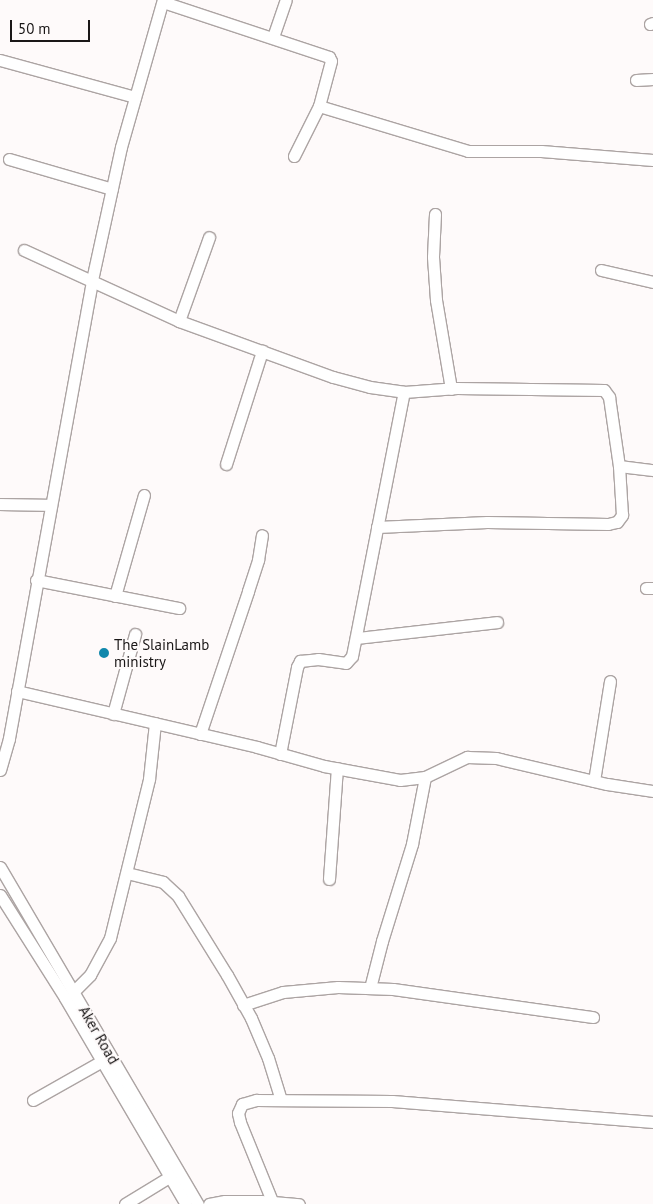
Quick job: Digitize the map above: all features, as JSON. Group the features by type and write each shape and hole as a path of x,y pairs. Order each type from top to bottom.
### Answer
{"street":[{"path":"273,37 286,0"},
{"path":"0,770 9,738 36,580 92,280 135,97 163,1 323,53 330,59 319,106 294,156"},
{"path":"0,60 135,97"},
{"path":"636,80 653,79"},
{"path":"319,106 468,151 541,151 653,160"},
{"path":"9,159 112,189"},
{"path":"436,214 433,257 436,300 451,388"},
{"path":"179,320 209,237"},
{"path":"24,250 179,320 332,377 370,388 404,392 451,388 604,390 609,397 619,466 622,515 617,522 479,522 377,528"},
{"path":"600,270 653,282"},
{"path":"226,464 262,351"},
{"path":"280,754 297,667 300,661 318,659 346,662 352,656 404,392"},
{"path":"619,466 653,470"},
{"path":"115,596 144,495"},
{"path":"0,504 51,505"},
{"path":"200,734 258,560 262,535"},
{"path":"36,580 179,608"},
{"path":"357,638 498,622"},
{"path":"113,714 135,634"},
{"path":"594,781 610,681"},
{"path":"17,691 337,768 400,780 424,777 467,757 496,758 594,781 653,791"},
{"path":"74,991 90,975 110,938 149,779 155,724"},
{"path":"329,879 337,768"},
{"path":"370,988 382,941 412,844 424,777"},
{"name":"Aker Road","path":"0,867 198,1204"},
{"path":"127,873 163,882 178,896 243,1004 268,1058 281,1100"},
{"name":"Aker Road","path":"0,895 102,1061 186,1204"},
{"path":"243,1004 283,992 338,987 370,988 480,1000 593,1018"},
{"path":"33,1100 102,1061"},
{"path":"272,1201 238,1113 242,1104 256,1100 392,1101 653,1122"},
{"path":"124,1204 169,1177"},
{"path":"209,1204 225,1201 272,1201 298,1204"}],"place":[{"name":"The SlainLamb ministry","path":"104,653"}]}
